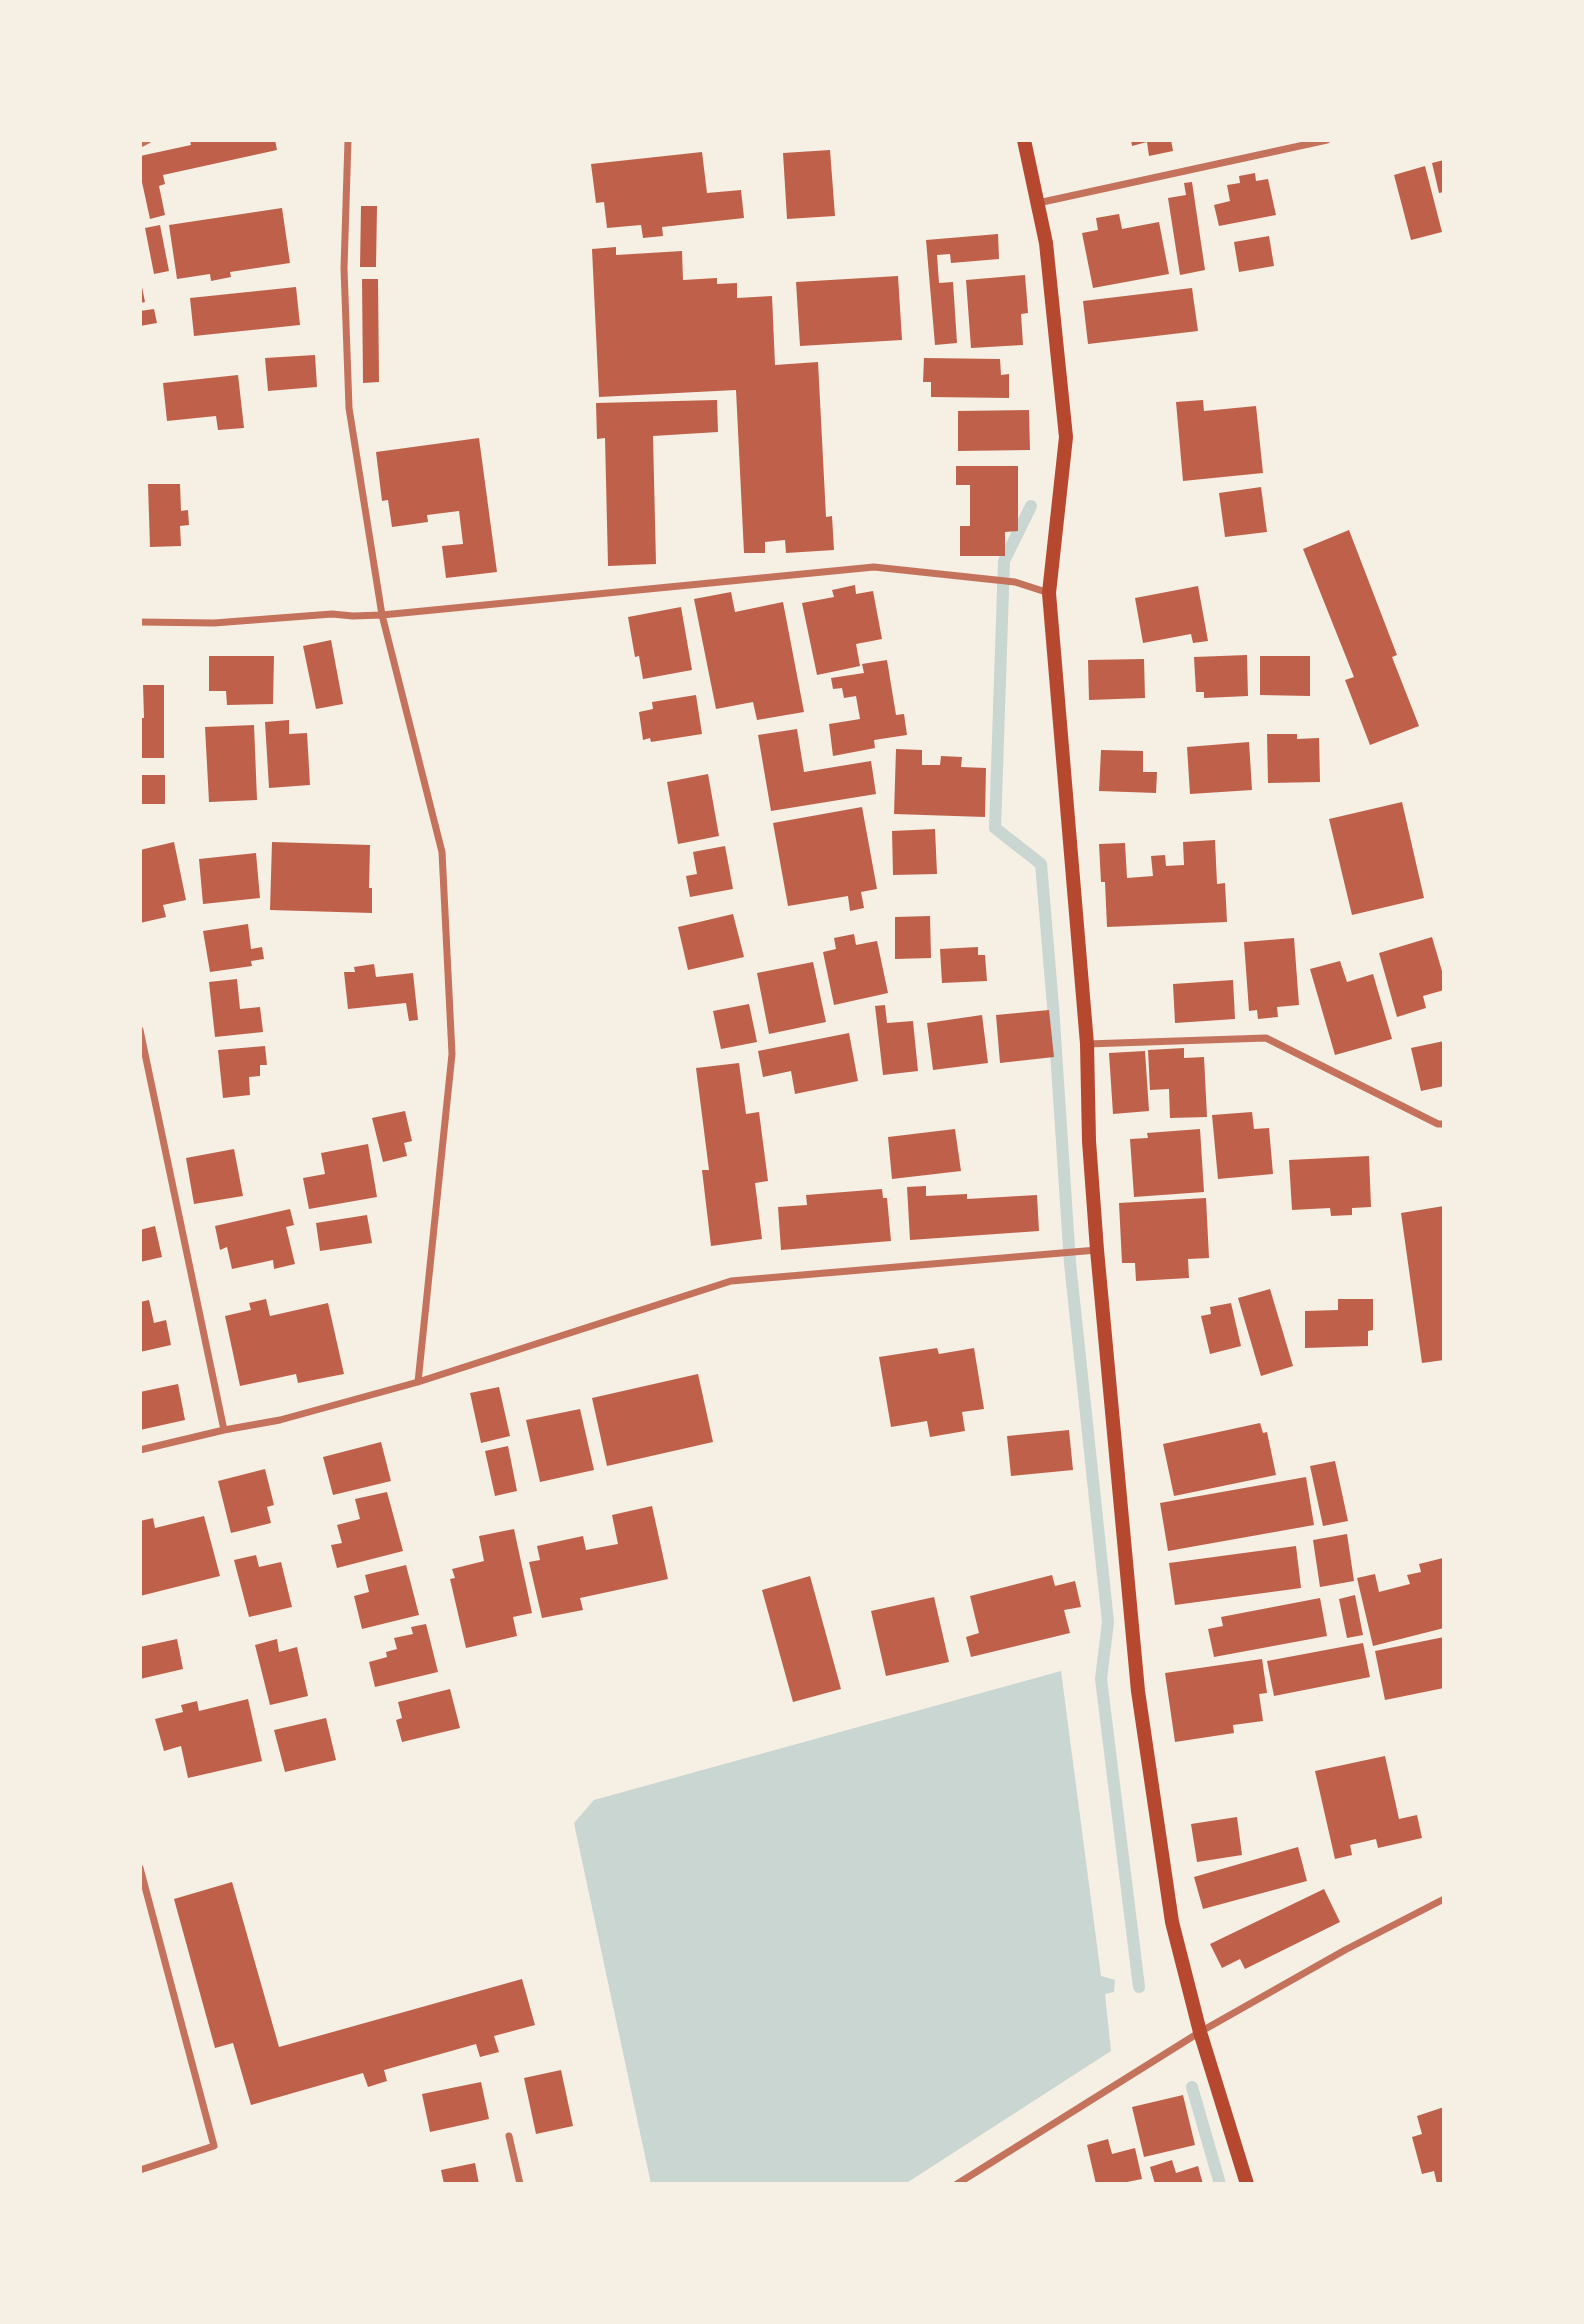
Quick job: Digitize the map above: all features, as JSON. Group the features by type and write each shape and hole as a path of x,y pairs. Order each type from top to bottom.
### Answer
{"main road":[{"path":"1024,140 1046,243 1066,437 1049,593 1087,1044 1090,1250 1138,1691 1172,1922 1200,2032 1247,2184"}],"street":[{"path":"140,144 148,140"},
{"path":"348,140 344,268 349,408 382,615 442,852 452,1054 418,1382"},
{"path":"1038,202 1327,140"},
{"path":"140,622 214,623 332,614 382,615 874,567 1015,582 1049,593"},
{"path":"140,1030 224,1430"},
{"path":"1087,1044 1266,1038 1438,1124 1444,1124"},
{"path":"140,1450 280,1420 418,1382 731,1281 1090,1250"},
{"path":"140,1868 214,2146 140,2170"},
{"path":"957,2184 1200,2032 1333,1957 1444,1899"},
{"path":"509,2137 520,2184"}],"shaded area":[{"path":"1061,1671 1101,1976 1115,1980 1114,1992 1105,1994 1111,2051 905,2184 651,2184 574,1823 594,1800"}],"building":[{"path":"190,140 275,140 277,150 163,175 165,184 159,186 165,215 150,219 140,173 140,156 191,145"},
{"path":"1131,140 1171,140 1173,151 1149,156 1147,142 1132,146"},
{"path":"830,150 835,216 787,219 783,153"},
{"path":"702,152 707,193 741,190 744,218 662,227 663,236 643,238 641,225 607,228 604,202 596,203 591,164"},
{"path":"1444,160 1444,192 1439,193 1432,163"},
{"path":"1425,166 1442,232 1411,240 1394,175"},
{"path":"1255,173 1256,181 1268,179 1276,215 1219,226 1214,205 1230,201 1227,185 1240,183 1239,176"},
{"path":"1192,182 1205,270 1180,275 1168,198 1186,195 1184,183"},
{"path":"361,206 377,206 376,267 360,267"},
{"path":"282,208 290,263 230,272 231,277 211,281 210,274 177,279 169,225"},
{"path":"1119,214 1122,229 1159,222 1169,274 1093,288 1082,233 1098,230 1096,218"},
{"path":"160,225 169,271 154,274 145,228"},
{"path":"998,234 999,259 951,263 950,254 937,255 939,283 953,282 957,343 935,345 926,240"},
{"path":"1269,236 1274,266 1239,272 1234,242"},
{"path":"616,247 616,255 682,251 683,280 717,278 717,284 737,283 737,298 772,296 775,365 818,362 826,517 832,516 834,550 786,553 785,540 765,542 765,553 744,553 736,390 599,397 592,249"},
{"path":"1025,275 1028,313 1021,314 1023,345 971,348 966,280"},
{"path":"898,276 902,340 800,346 796,282"},
{"path":"362,279 378,279 379,382 363,383"},
{"path":"140,282 145,302 140,303"},
{"path":"296,287 300,325 194,336 190,298"},
{"path":"1192,288 1198,331 1088,344 1083,301"},
{"path":"154,309 157,323 140,326 140,311"},
{"path":"315,355 317,387 268,391 265,358"},
{"path":"924,358 1000,359 1001,375 1009,374 1009,398 931,397 931,382 923,382"},
{"path":"238,375 244,428 218,430 216,416 167,421 163,383"},
{"path":"717,400 718,432 653,436 656,564 608,566 605,438 597,439 596,403"},
{"path":"1203,400 1204,411 1256,406 1263,473 1183,481 1176,402"},
{"path":"1029,410 1030,450 958,451 958,411"},
{"path":"479,438 497,572 446,578 442,546 463,544 459,511 427,515 428,522 392,527 388,500 382,501 376,452"},
{"path":"956,466 1018,466 1018,531 1005,532 1005,556 960,556 960,526 970,526 970,485 956,485"},
{"path":"148,484 180,484 181,511 188,510 189,525 180,526 181,546 150,547"},
{"path":"1261,487 1267,532 1225,537 1219,493"},
{"path":"1349,530 1397,655 1392,657 1419,726 1370,745 1345,680 1354,677 1303,549"},
{"path":"855,585 856,594 873,591 882,639 856,644 860,666 817,675 802,603 834,597 832,590"},
{"path":"1198,586 1208,641 1193,643 1191,634 1143,643 1135,598"},
{"path":"731,592 735,612 783,602 804,712 757,720 753,702 716,709 694,599"},
{"path":"681,607 692,670 643,679 639,656 635,657 628,617"},
{"path":"331,640 343,704 316,709 303,646"},
{"path":"1247,655 1248,696 1204,698 1204,692 1196,692 1194,657"},
{"path":"209,656 274,656 273,704 227,705 226,691 209,691"},
{"path":"1260,656 1310,656 1310,696 1260,695"},
{"path":"1144,659 1145,698 1089,700 1088,660"},
{"path":"887,660 896,715 904,714 907,735 874,740 875,748 833,756 829,724 860,719 856,696 844,698 842,688 833,689 831,678 864,673 862,664"},
{"path":"143,685 164,685 164,758 140,758 140,718 144,718"},
{"path":"696,695 702,734 651,742 650,738 643,740 639,712 653,709 652,702"},
{"path":"289,720 289,734 307,733 310,785 269,788 265,722"},
{"path":"254,725 257,800 209,802 205,727"},
{"path":"797,729 804,772 871,761 876,794 771,811 758,735"},
{"path":"1267,734 1297,734 1297,739 1319,738 1320,782 1268,783"},
{"path":"1249,742 1252,790 1190,794 1187,747"},
{"path":"896,749 922,750 922,765 940,765 941,756 962,757 961,767 986,768 985,817 894,814"},
{"path":"1101,750 1143,751 1143,772 1157,772 1156,793 1099,791"},
{"path":"708,774 719,836 678,844 667,782"},
{"path":"140,775 165,775 165,804 140,804"},
{"path":"1402,802 1424,898 1352,915 1329,819"},
{"path":"862,807 877,889 861,892 864,908 850,911 848,896 788,906 773,823"},
{"path":"935,829 937,874 893,875 892,831"},
{"path":"1215,840 1217,884 1225,883 1227,922 1107,927 1105,882 1101,882 1099,844 1125,843 1127,878 1153,876 1151,856 1165,855 1166,866 1184,865 1183,842"},
{"path":"174,842 186,900 163,905 166,917 140,923 140,850"},
{"path":"272,842 370,845 369,888 372,888 372,913 270,910"},
{"path":"725,846 733,889 690,897 686,876 697,874 693,852"},
{"path":"256,853 260,898 203,904 199,859"},
{"path":"733,914 744,957 688,970 678,927"},
{"path":"930,916 931,958 895,959 895,917"},
{"path":"248,924 251,949 262,947 264,959 251,961 252,966 210,972 203,931"},
{"path":"854,934 856,945 877,941 888,993 834,1005 823,952 836,949 834,938"},
{"path":"1432,937 1444,978 1444,990 1423,996 1426,1008 1397,1017 1379,953"},
{"path":"1294,938 1299,1005 1277,1007 1278,1017 1258,1019 1257,1010 1249,1011 1244,942"},
{"path":"978,947 978,955 985,955 987,981 942,983 940,949"},
{"path":"1340,961 1347,982 1373,974 1392,1039 1335,1055 1310,969"},
{"path":"813,962 826,1022 769,1034 757,973"},
{"path":"374,964 376,977 413,973 418,1020 409,1021 406,1003 348,1009 344,972 355,972 354,967"},
{"path":"237,979 240,1009 260,1007 263,1032 215,1037 209,982"},
{"path":"1233,980 1235,1019 1175,1023 1173,984"},
{"path":"749,1004 757,1042 721,1049 713,1011"},
{"path":"885,1005 887,1023 913,1021 918,1071 883,1075 875,1006"},
{"path":"1049,1010 1054,1057 1000,1063 996,1015"},
{"path":"982,1015 988,1063 933,1070 927,1023"},
{"path":"849,1033 858,1081 795,1094 791,1071 763,1077 758,1051"},
{"path":"1444,1041 1444,1086 1421,1091 1411,1048"},
{"path":"265,1046 267,1065 260,1065 260,1076 249,1077 250,1095 223,1098 218,1050"},
{"path":"1184,1048 1184,1058 1204,1057 1207,1117 1170,1118 1169,1089 1150,1090 1148,1050"},
{"path":"1145,1051 1149,1111 1113,1114 1109,1053"},
{"path":"739,1063 746,1114 759,1112 768,1181 755,1183 762,1239 711,1246 702,1170 709,1170 696,1068"},
{"path":"405,1111 412,1141 404,1143 407,1156 383,1162 372,1118"},
{"path":"1252,1112 1254,1129 1269,1128 1273,1174 1218,1179 1212,1115"},
{"path":"955,1129 961,1171 892,1179 888,1137"},
{"path":"1200,1129 1204,1192 1134,1197 1130,1139 1148,1138 1147,1133"},
{"path":"368,1144 377,1197 309,1209 303,1178 325,1174 321,1153"},
{"path":"234,1149 243,1196 194,1204 186,1158"},
{"path":"1369,1156 1371,1207 1352,1208 1352,1215 1331,1216 1330,1208 1292,1210 1289,1160"},
{"path":"926,1186 926,1196 967,1194 967,1199 1037,1195 1039,1231 910,1240 907,1187"},
{"path":"882,1189 883,1198 887,1198 891,1241 781,1250 778,1207 807,1205 806,1195"},
{"path":"1206,1198 1209,1258 1188,1259 1189,1278 1136,1281 1135,1263 1122,1263 1119,1203"},
{"path":"1444,1206 1444,1360 1422,1363 1401,1213"},
{"path":"290,1209 294,1225 286,1227 295,1264 274,1269 273,1260 232,1269 227,1247 220,1250 215,1226"},
{"path":"367,1215 372,1243 320,1251 316,1223"},
{"path":"155,1226 162,1257 140,1262 140,1230"},
{"path":"1270,1289 1293,1366 1261,1376 1238,1298"},
{"path":"266,1299 270,1316 328,1303 344,1374 298,1383 296,1374 240,1386 225,1316 251,1310 249,1303"},
{"path":"1338,1299 1373,1299 1373,1330 1368,1331 1368,1346 1305,1348 1305,1311 1338,1310"},
{"path":"149,1300 154,1323 166,1320 171,1345 140,1352 140,1302"},
{"path":"1231,1303 1241,1346 1210,1354 1201,1316 1211,1314 1210,1307"},
{"path":"937,1348 939,1354 974,1348 984,1409 962,1412 965,1431 930,1437 927,1421 891,1427 879,1357"},
{"path":"698,1374 713,1442 607,1466 592,1398"},
{"path":"178,1384 185,1420 140,1430 140,1392"},
{"path":"499,1387 510,1436 481,1443 470,1393"},
{"path":"580,1409 594,1470 540,1482 526,1420"},
{"path":"1260,1423 1263,1433 1267,1432 1276,1475 1174,1496 1163,1444"},
{"path":"1069,1430 1073,1470 1011,1476 1007,1436"},
{"path":"381,1442 391,1481 333,1495 323,1457"},
{"path":"508,1446 517,1491 495,1496 485,1451"},
{"path":"1335,1461 1348,1521 1323,1526 1310,1466"},
{"path":"265,1469 274,1505 267,1507 271,1523 231,1533 218,1481"},
{"path":"1306,1477 1314,1525 1168,1551 1160,1503"},
{"path":"387,1492 403,1551 337,1568 331,1545 342,1543 337,1525 360,1519 355,1499"},
{"path":"652,1506 668,1579 580,1598 583,1610 542,1618 529,1562 540,1560 537,1546 583,1536 586,1550 618,1544 612,1515"},
{"path":"204,1516 220,1576 140,1596 140,1521 153,1518 155,1528"},
{"path":"514,1529 532,1613 513,1617 517,1636 466,1648 450,1579 455,1578 452,1569 484,1561 479,1536"},
{"path":"1347,1534 1354,1581 1320,1587 1313,1540"},
{"path":"1296,1546 1301,1588 1175,1605 1169,1563"},
{"path":"256,1555 259,1567 281,1562 292,1607 249,1617 234,1560"},
{"path":"1443,1558 1444,1628 1373,1646 1357,1578 1375,1574 1379,1592 1410,1584 1407,1575 1421,1572 1419,1564"},
{"path":"406,1565 419,1615 362,1629 354,1596 369,1592 365,1575"},
{"path":"1052,1575 1055,1586 1075,1581 1081,1607 1064,1610 1070,1633 971,1657 966,1637 979,1633 970,1596"},
{"path":"810,1576 841,1689 793,1702 762,1590"},
{"path":"1355,1595 1363,1635 1347,1638 1339,1599"},
{"path":"934,1597 949,1662 886,1676 871,1611"},
{"path":"1320,1598 1327,1636 1214,1657 1208,1629 1223,1626 1221,1617"},
{"path":"426,1624 438,1672 375,1687 369,1662 387,1657 386,1652 397,1649 394,1638 413,1634 411,1627"},
{"path":"1444,1637 1444,1688 1385,1700 1375,1651"},
{"path":"177,1639 183,1669 140,1679 140,1647"},
{"path":"277,1639 279,1652 297,1647 308,1696 270,1705 255,1645"},
{"path":"1363,1643 1370,1677 1274,1696 1267,1661"},
{"path":"1262,1659 1267,1693 1259,1694 1263,1721 1233,1725 1234,1733 1175,1742 1165,1673"},
{"path":"450,1689 460,1728 402,1742 396,1720 402,1718 398,1702"},
{"path":"248,1699 262,1761 188,1778 181,1746 164,1751 155,1719 183,1712 181,1705 197,1701 199,1711"},
{"path":"326,1718 336,1760 285,1772 274,1730"},
{"path":"1385,1756 1399,1819 1417,1815 1422,1838 1378,1848 1376,1839 1350,1845 1352,1855 1335,1859 1315,1771"},
{"path":"1237,1817 1242,1855 1197,1862 1191,1824"},
{"path":"1298,1847 1307,1881 1203,1909 1194,1877"},
{"path":"232,1882 279,2047 522,1979 535,2025 494,2036 499,2052 480,2057 476,2044 384,2070 387,2081 368,2087 363,2073 251,2105 233,2043 215,2048 174,1899"},
{"path":"1324,1889 1340,1922 1245,1969 1240,1959 1222,1968 1210,1944"},
{"path":"561,2070 573,2126 536,2134 524,2078"},
{"path":"481,2082 489,2119 430,2132 422,2094"},
{"path":"1183,2095 1195,2145 1144,2157 1132,2107"},
{"path":"1444,2107 1444,2184 1437,2184 1434,2171 1422,2174 1412,2137 1422,2134 1417,2116"},
{"path":"1108,2139 1112,2154 1135,2148 1142,2179 1127,2182 1128,2184 1096,2184 1087,2145"},
{"path":"1172,2160 1176,2173 1198,2166 1203,2184 1155,2184 1150,2167"},
{"path":"475,2163 479,2184 444,2184 441,2170"}],"waterway":[{"path":"1031,506 1004,561 995,828 1041,864 1070,1263 1108,1622 1101,1679 1139,1987"},
{"path":"1192,2087 1220,2184"}]}
